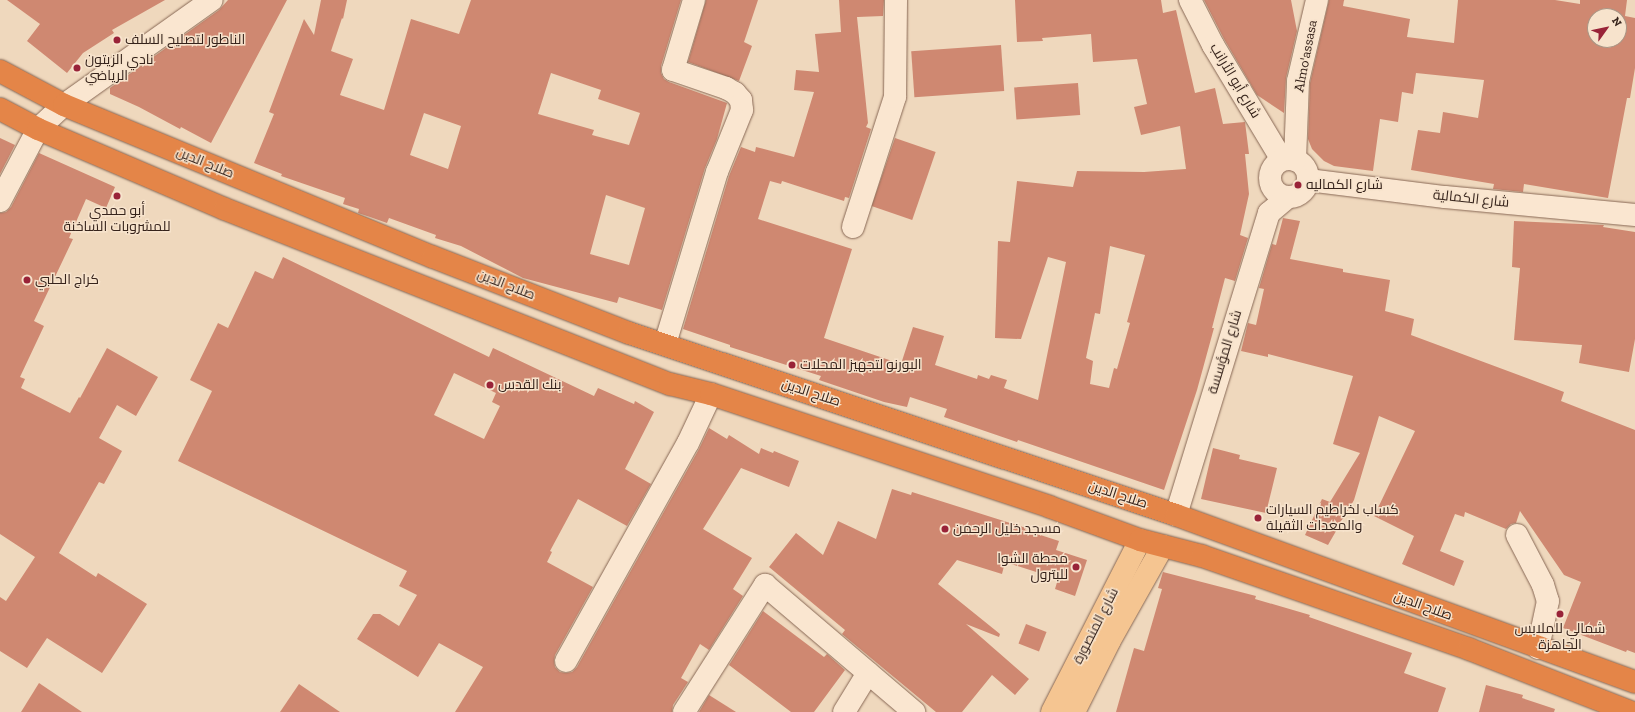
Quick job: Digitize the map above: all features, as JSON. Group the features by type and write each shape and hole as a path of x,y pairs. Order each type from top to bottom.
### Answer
{"highway":[{"name":"صلاح الدين","path":"0,71 64,105 441,260 629,333 1176,514 1538,648 1635,682"},
{"name":"صلاح الدين","path":"0,108 38,130 225,209 670,384 711,394 1050,507 1140,540 1202,556 1469,649 1631,712"}],"main road":[{"name":"شارع المنصورة","path":"1052,712 1140,540"},
{"path":"1074,712 1110,640 1163,546"}],"street":[{"path":"0,201 38,130 64,105 212,0"},
{"path":"665,344 717,172 742,110 741,100 730,90 673,70 694,0"},
{"path":"853,227 895,97 896,0"},
{"name":"شارع أبو الأرانب","path":"1190,0 1213,45 1289,160"},
{"name":"Almo'assasa","path":"1289,160 1298,81 1317,0"},
{"path":"1289,160 1305,168 1308,180 1303,191 1297,196 1288,197 1279,194 1272,187 1270,181 1273,168 1289,160"},
{"name":"شارع الكمالية","path":"1308,180 1445,197 1635,215"},
{"name":"شارع المؤسسة","path":"1176,514 1269,213 1288,197"},
{"path":"566,661 688,443 711,394"},
{"path":"1517,535 1543,584 1548,601 1538,648"},
{"path":"684,712 765,585 914,712"},
{"path":"844,712 868,673"}],"building":[{"path":"7,0 165,0 112,30 114,33 83,53 67,73 27,41 40,24"},
{"path":"228,0 287,0 211,143 181,127 180,129 139,107 110,94 110,88 219,10"},
{"path":"321,0 347,0 343,19 342,18 331,51 353,59 340,95 384,110 411,19 459,34 471,0 681,0 661,66 661,73 664,79 669,82 727,103 717,139 705,168 662,310 619,297 617,303 523,278 461,246 435,238 436,235 389,218 387,223 358,213 359,209 343,204 345,198 281,176 282,174 254,163 274,114 269,112 304,19 314,35","holes":["551,73 601,90 598,99 640,113 629,145 592,135 594,130 538,114","424,113 461,126 448,169 410,155","606,195 645,208 629,265 590,254"]},
{"path":"706,0 758,0 744,42 752,46 739,81 688,62"},
{"path":"839,0 884,0 883,16 857,17 868,123 866,127 871,129 849,198 845,197 844,201 782,181 781,184 770,181 758,219 852,249 824,338 901,364 913,327 944,336 935,365 977,379 978,375 989,379 991,375 1007,380 1004,388 1038,400 1066,262 1048,257 1021,339 995,338 998,241 1010,242 1017,181 1073,187 1077,171 1144,172 1186,169 1180,126 1141,135 1134,107 1147,104 1137,59 1093,62 1091,34 1042,38 1043,41 1017,42 1015,0 1161,0 1163,13 1176,10 1195,93 1215,88 1223,124 1245,122 1249,154 1245,154 1249,194 1240,235 1248,238 1235,281 1225,278 1212,328 1214,328 1197,390 1164,490 1018,440 1017,442 944,417 947,409 910,397 907,407 884,402 819,380 821,376 730,347 730,345 683,329 729,176 741,147 755,152 756,147 794,157 814,92 794,90 796,70 819,72 815,34 841,32","holes":["1110,246 1145,255 1127,322 1130,323 1117,369 1114,368 1109,388 1090,384 1093,361 1086,358 1095,313 1100,314"]},
{"path":"1204,0 1291,0 1297,31 1286,78 1284,113 1257,95 1224,39"},
{"path":"1329,0 1344,0 1343,6 1410,19 1407,37 1454,43 1458,0 1555,0 1580,4 1580,0 1627,0 1626,8 1587,8 1587,48 1627,48 1627,16 1635,18 1635,68 1630,98 1627,98 1608,198 1524,184 1523,192 1493,189 1494,184 1411,170 1418,130 1440,133 1443,112 1478,118 1484,80 1416,73 1413,94 1402,92 1398,122 1380,119 1373,171 1334,166 1324,161 1312,149 1308,139 1310,83"},
{"path":"1001,45 1004,91 914,97 911,51"},
{"path":"1078,83 1080,115 1016,119 1014,87"},
{"path":"0,138 15,145 0,174"},
{"path":"895,138 936,152 912,220 872,206"},
{"path":"39,153 115,187 106,208 86,199 69,238 73,239 34,321 44,326 20,377 25,379 21,388 70,413 79,397 80,398 107,348 158,377 136,416 117,405 99,438 122,451 104,484 99,482 59,553 96,577 98,573 147,604 102,673 47,638 27,668 0,651 0,597 6,601 35,557 0,534 0,213 6,212 11,207"},
{"path":"1283,218 1300,221 1290,259 1343,269 1343,272 1390,280 1385,311 1414,319 1411,335 1564,392 1561,401 1635,430 1635,653 1627,650 1626,652 1563,628 1581,582 1564,575 1520,511 1516,523 1511,524 1506,529 1465,512 1464,517 1455,514 1440,551 1464,561 1454,586 1402,564 1414,536 1374,516 1415,431 1379,416 1354,500 1328,545 1305,535 1322,499 1330,502 1360,453 1333,444 1353,376 1268,354 1268,357 1241,351 1248,323 1256,325 1264,289 1259,288 1272,244 1276,245"},
{"path":"1514,221 1604,225 1603,227 1635,232 1635,339 1629,372 1579,363 1582,345 1514,340 1520,268 1512,267"},
{"path":"283,257 489,357 493,348 594,396 598,388 634,404 635,401 654,412 625,469 651,484 627,526 578,499 550,551 552,552 547,562 593,587 555,655 555,667 560,672 572,672 577,667 699,449 709,428 727,439 729,435 759,454 761,448 773,453 774,451 799,461 789,487 741,468 703,529 752,558 733,589 743,596 709,650 700,644 681,678 688,682 673,705 672,712 455,712 483,667 439,643 418,677 357,639 373,614 380,614 399,626 417,595 399,586 407,571 178,461 212,391 190,380 218,323 228,328 255,271 273,279","holes":["454,373 496,393 492,402 500,406 484,439 434,415"]},
{"path":"1213,448 1240,455 1239,459 1277,468 1266,513 1201,499"},
{"path":"892,489 911,495 912,492 1026,528 1025,530 1059,541 1056,550 1087,560 1075,596 1055,589 1058,579 1005,562 1002,574 957,560 938,584 1000,634 999,637 966,624 1029,679 1015,695 992,675 962,712 936,712 842,634 845,630 769,567 796,533 823,555 838,521 876,539"},
{"path":"1163,572 1256,596 1255,599 1310,615 1309,617 1412,653 1404,673 1446,688 1438,712 1116,712 1134,648 1144,651 1162,589 1158,588"},
{"path":"763,611 824,657 827,654 845,670 814,712 791,712 729,665"},
{"path":"1026,624 1047,632 1039,651 1018,644"},
{"path":"39,683 82,712 21,712"},
{"path":"299,684 340,712 280,712"},
{"path":"1486,685 1523,695 1522,698 1555,709 1554,712 1479,712"},
{"path":"709,695 736,712 699,712"}],"place":[{"name":"الناطور لتصليح السلف","path":"117,40"},
{"name":"نادي الزيتون الرياضي","path":"77,68"},
{"name":"شارع الكماليه","path":"1298,185"},
{"name":"أبو حمدي للمشروبات الساخنة","path":"117,196"},
{"name":"كراج الحلبي","path":"27,280"},
{"name":"البورنو لتجهيز المحلات","path":"792,365"},
{"name":"بنك القدس","path":"490,385"},
{"name":"كساب لخراطيم السيارات والمعدات الثقيلة","path":"1258,518"},
{"name":"مسجد خليل الرحمن","path":"945,529"},
{"name":"محطة الشوا للبترول","path":"1076,567"},
{"name":"شمالي للملابس الجاهزة","path":"1560,614"}]}
